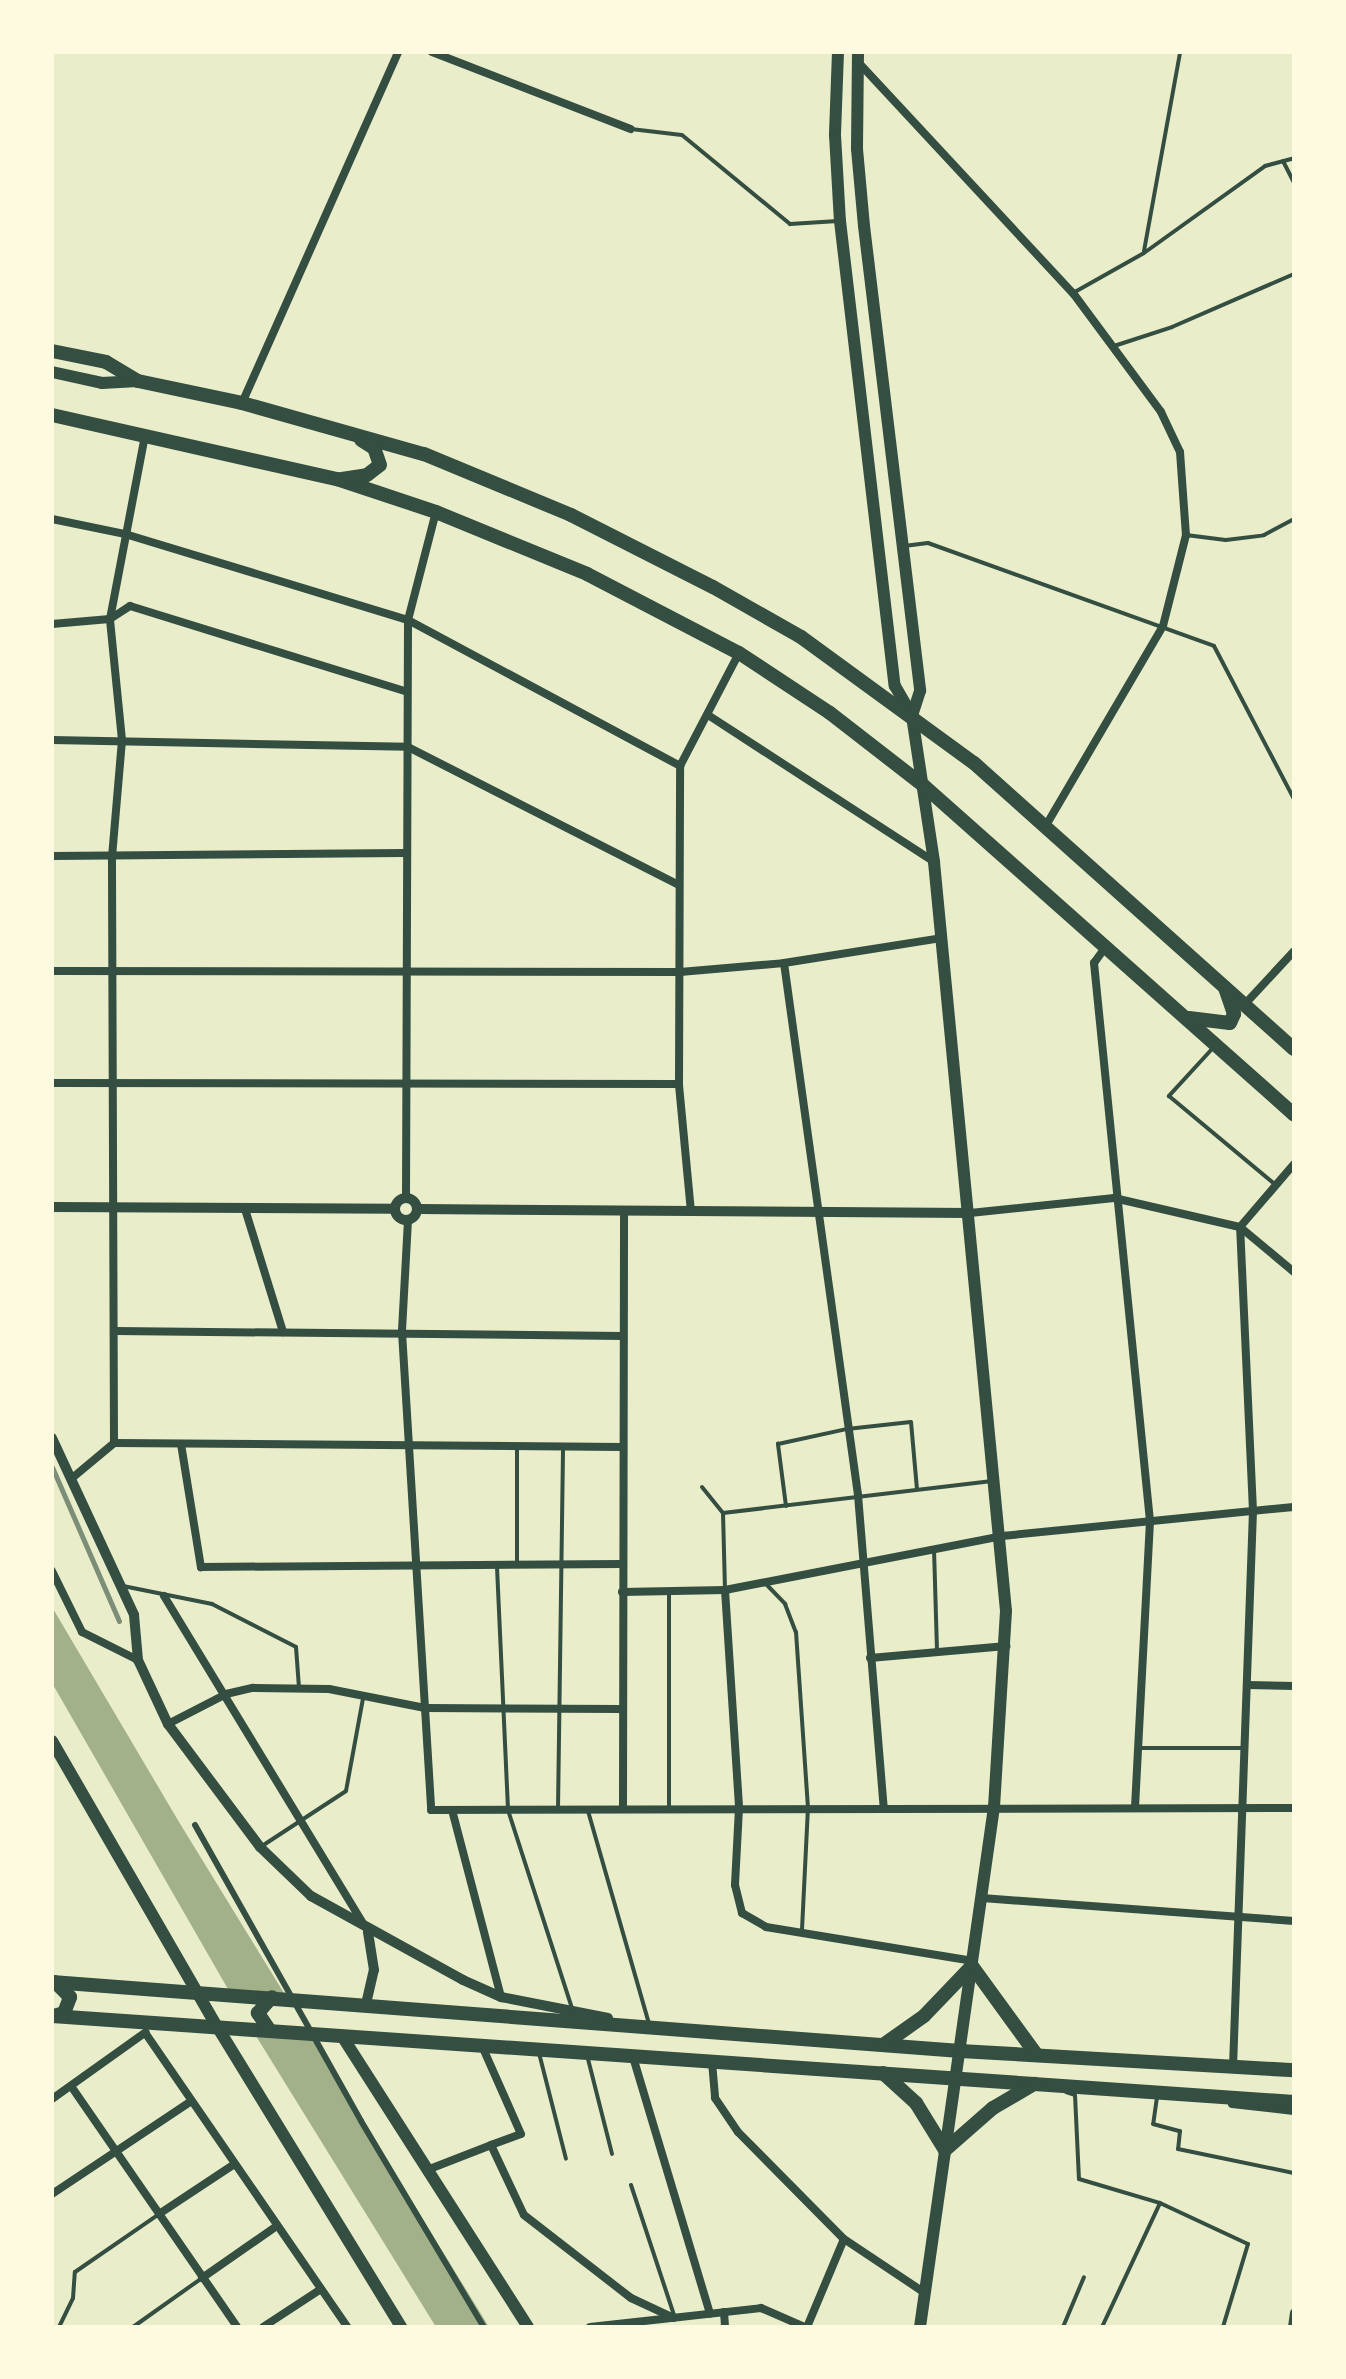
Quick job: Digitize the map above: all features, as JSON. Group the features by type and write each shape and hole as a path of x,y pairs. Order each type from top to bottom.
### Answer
{"main road":[{"path":"838,52 840,221 895,686 912,716 934,862 1002,1536 1006,1646 994,1807 920,2327"},
{"path":"858,57 864,226 920,691 912,716"},
{"path":"52,351 106,362 138,381"},
{"path":"52,372 102,383 138,381 242,403 344,430 481,476 601,530 801,637 912,716 1047,824 1294,1049"},
{"path":"52,415 337,479 436,512 587,574 739,653 830,713 924,786 1107,945 1294,1115"},
{"path":"337,479 367,475 380,465 374,448 344,430"},
{"path":"1188,1018 1230,1023 1232,1001 1223,984"},
{"path":"52,1741 218,2028 401,2327"},
{"path":"883,2045 924,2016 973,1963"},
{"path":"973,1963 1036,2054"},
{"path":"54,1982 649,2024 960,2051 1294,2070"},
{"path":"52,2016 70,2003 66,1987 54,1982"},
{"path":"274,2032 260,2024 258,2013 266,1999 277,1997"},
{"path":"52,2016 146,2028 218,2028 1294,2102"},
{"path":"342,2036 528,2327"},
{"path":"883,2073 916,2103 945,2150"},
{"path":"945,2150 993,2108 1047,2086"}],"street":[{"path":"242,403 398,52"},
{"path":"432,52 631,129"},
{"path":"858,57 1073,293 1161,412 1180,452 1186,535 1163,626 1047,824"},
{"path":"114,1443 116,1208 112,857 122,740 110,619 145,434"},
{"path":"395,1209 406,1198 408,1086 404,853 408,620 436,512"},
{"path":"52,519 125,534 408,620 680,766"},
{"path":"52,624 110,619 130,606 407,692"},
{"path":"691,1212 679,1084 680,766 739,653"},
{"path":"708,715 934,862"},
{"path":"52,740 408,747 679,885"},
{"path":"52,856 404,853"},
{"path":"52,971 406,969 680,972 784,963 941,938"},
{"path":"1107,945 1094,963 1114,1198 1150,1521 1135,1808"},
{"path":"1245,1004 1294,951"},
{"path":"784,963 821,1211 858,1495 884,1808"},
{"path":"52,1083 408,1086 679,1084"},
{"path":"1233,2067 1253,1511 1240,1227 1294,1164"},
{"path":"406,1198 418,1209 624,1214 821,1211 970,1213 1114,1198 1240,1227 1294,1272"},
{"path":"52,1207 395,1209 408,1220"},
{"path":"245,1209 283,1332"},
{"path":"418,1209 408,1220 402,1332 419,1569 431,1810 1294,1808"},
{"path":"623,1809 624,1214"},
{"path":"115,1331 623,1336"},
{"path":"52,1438 134,1615 138,1660 168,1724 260,1847 311,1896 368,1931 501,1997 573,2013 649,2024"},
{"path":"71,1479 114,1443 622,1447"},
{"path":"181,1444 201,1567 419,1569 622,1564"},
{"path":"622,1592 725,1590 1002,1536 1294,1507"},
{"path":"52,1571 82,1632 138,1660"},
{"path":"725,1590 739,1808 735,1885 742,1913 766,1927 973,1963"},
{"path":"164,1596 368,1931 374,1970 366,2004"},
{"path":"870,1658 1006,1646"},
{"path":"1247,1685 1294,1686"},
{"path":"168,1724 226,1694 299,1688 425,1708 622,1709"},
{"path":"452,1810 501,1997"},
{"path":"195,1825 361,2121 484,2327"},
{"path":"982,1898 1294,1921"},
{"path":"52,2099 146,2028 190,2102 274,2228 347,2327"},
{"path":"427,2170 521,2134 482,2046"},
{"path":"633,2057 710,2314"},
{"path":"712,2062 715,2098 738,2132 844,2239 925,2293"},
{"path":"71,2086 237,2327"},
{"path":"1047,2086 1294,2111"},
{"path":"52,2194 190,2102"},
{"path":"491,2145 524,2215 631,2298 674,2318"},
{"path":"159,2214 233,2165"},
{"path":"202,2278 274,2228"},
{"path":"590,2327 761,2308 806,2327 844,2239"},
{"path":"263,2327 321,2289"},
{"path":"724,2312 725,2327"},
{"path":"1292,2327 1294,2313"}],"lane":[{"path":"1144,253 1180,52"},
{"path":"631,129 682,135 790,224 840,221"},
{"path":"1073,293 1144,253 1197,211 1265,166 1294,158"},
{"path":"1283,161 1294,183"},
{"path":"1110,347 1172,327 1294,274"},
{"path":"1186,535 1226,540 1264,535 1294,519"},
{"path":"902,546 928,543 1214,646 1294,799"},
{"path":"1217,1044 1169,1096 1276,1185"},
{"path":"786,1506 778,1444 847,1429 911,1422 917,1490"},
{"path":"517,1447 517,1568"},
{"path":"558,1809 563,1447"},
{"path":"723,1513 996,1480"},
{"path":"702,1487 723,1513 725,1590"},
{"path":"934,1549 937,1652"},
{"path":"497,1567 500,1710 508,1810 573,2013"},
{"path":"765,1582 785,1604 796,1632 808,1807 802,1931"},
{"path":"120,1586 212,1604 296,1647 299,1688"},
{"path":"669,1591 669,1809"},
{"path":"260,1847 346,1791 363,1696"},
{"path":"1138,1748 1244,1748"},
{"path":"587,1808 649,2024"},
{"path":"538,2050 566,2159"},
{"path":"587,2053 612,2154"},
{"path":"1047,2086 1075,2095 1079,2179 1160,2203 1248,2244 1223,2327"},
{"path":"1157,2097 1153,2124 1180,2131 1178,2149 1294,2173"},
{"path":"631,2185 674,2318"},
{"path":"1102,2327 1160,2203"},
{"path":"59,2327 73,2298 75,2272 159,2214"},
{"path":"1063,2327 1084,2277"},
{"path":"133,2327 202,2278"}],"shaded area":[{"path":"52,1607 179,1822 489,2327 436,2327 240,2010 52,1683"}],"pier":[{"path":"227,1994 292,1998 314,2034 248,2030"}],"railway":[{"path":"52,1467 119,1621"}]}
